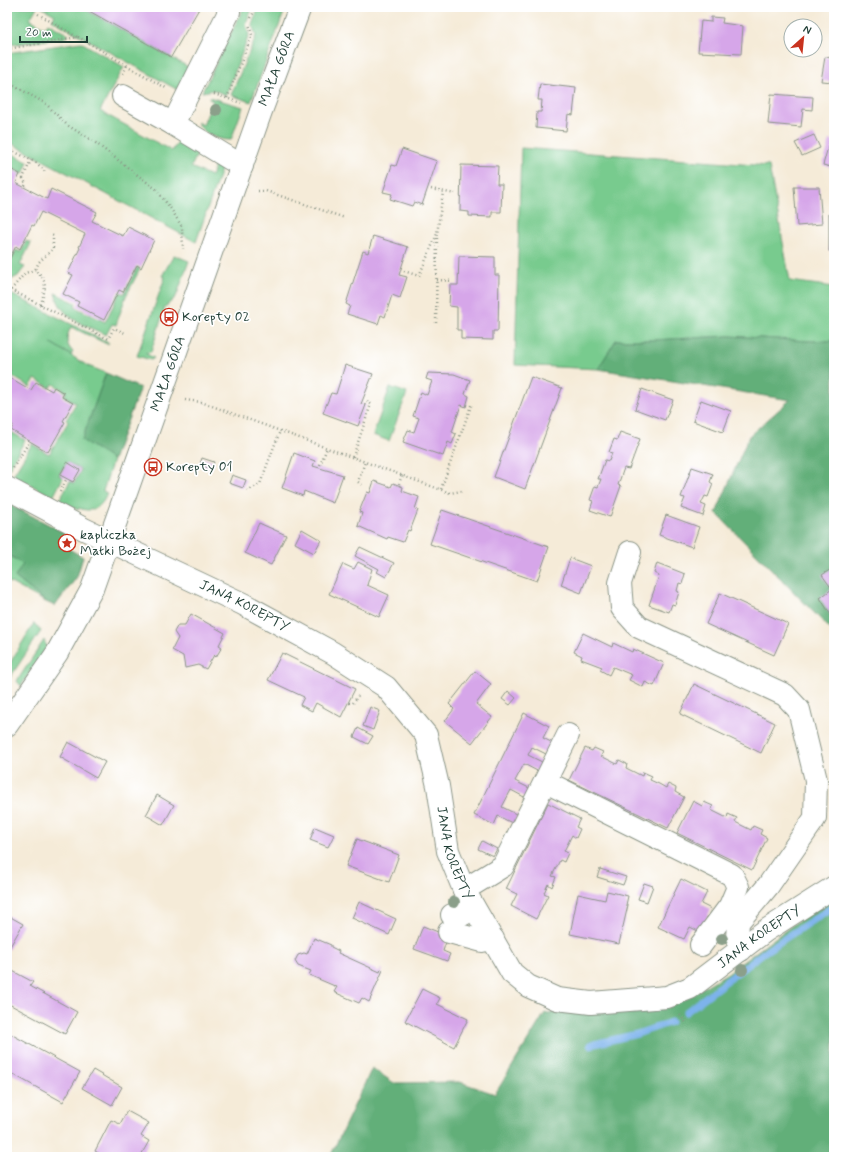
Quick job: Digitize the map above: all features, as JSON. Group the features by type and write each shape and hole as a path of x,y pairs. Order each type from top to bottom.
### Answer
{"street":[{"path":"173,124 229,12 228,7"},
{"name":"MAŁA GÓRA","path":"7,725 59,648 92,589 300,7"},
{"path":"123,96 173,124 242,166"},
{"name":"JANA KOREPTY","path":"9,480 84,529 243,604 281,633 333,653 386,687 426,735 438,786 448,850 469,899 512,973 528,986 558,999 591,1003 667,997 690,988 765,931 834,887"},
{"path":"630,552 620,583 622,608 639,627 785,695 799,710 816,780 815,818 768,886 738,922 737,939 741,950"},
{"path":"493,939 482,941 451,924 462,915 469,899 503,866 568,735"},
{"path":"546,782 732,875 738,888 730,906 701,945"}],"path":[{"path":"227,98 252,35 249,24 256,7"},
{"path":"38,14 186,99 200,94 214,94 242,104"},
{"path":"7,49 78,38"},
{"path":"7,82 45,103 67,125 93,141 156,189 182,227 183,249"},
{"path":"7,148 37,163 46,173"},
{"path":"25,186 26,184 23,178 31,160"},
{"path":"431,189 455,194"},
{"path":"258,191 266,191 345,218"},
{"path":"436,323 437,234 443,192"},
{"path":"11,290 25,273 35,270 39,262 53,249 53,236 50,234"},
{"path":"404,271 420,276 437,234"},
{"path":"35,270 41,275 46,286 41,305"},
{"path":"437,280 452,281"},
{"path":"7,288 108,339 114,328 125,333"},
{"path":"185,400 201,402 450,493 462,491"},
{"path":"353,457 371,404 366,400"},
{"path":"441,489 472,403"},
{"path":"247,491 260,484 280,431"},
{"path":"9,480 29,442"},
{"path":"320,465 326,448"},
{"path":"362,485 358,482 365,462"},
{"path":"399,484 402,476"}],"green space":[{"path":"7,7 37,7 30,19 45,28 48,23 69,35 64,38 7,45"},
{"path":"41,7 81,7 190,68 178,90 52,20 55,15"},
{"path":"244,7 253,7 246,24 249,35 226,95 214,90 202,92"},
{"path":"259,7 286,7 251,102 231,95 256,36 252,24"},
{"path":"81,42 124,67 100,111 172,151 179,140 199,151 191,167 211,176 217,160 222,167 196,242 7,141 7,53"},
{"path":"209,97 243,107 231,140 213,136 205,132 198,125 198,122 203,125 213,101 209,99"},
{"path":"521,148 769,166 790,281 834,287 834,341 808,341 729,336 653,340 616,340 598,369 515,365"},
{"path":"7,151 28,162 23,174 7,166"},
{"path":"26,241 31,243 20,265 25,267 18,276 7,282 7,268 16,250 21,252"},
{"path":"174,255 189,261 176,297 165,307 151,352 145,353 154,358 151,360 137,356 165,277 162,276"},
{"path":"137,267 140,269 126,296 116,325 112,324 106,335 75,320 68,315 58,302 55,293 76,303 75,307 105,322 120,292 124,294"},
{"path":"7,292 109,343 107,344 71,327 67,340 70,349 73,352 71,355 51,343 88,366 106,373 82,440 113,460 103,491 107,493 103,502 97,508 84,510 79,508 78,510 59,500 70,481 74,483 81,470 67,462 59,475 63,478 53,497 13,475 32,444 49,454 68,422 66,420 76,403 64,396 66,392 53,384 50,388 35,379 30,387 10,375 13,369 7,365"},
{"path":"729,336 808,341 834,341 834,633 716,513 749,436 790,400 598,369 616,340 653,340"},
{"path":"106,373 140,388 113,460 82,440"},
{"path":"390,387 407,393 389,441 373,435"},
{"path":"11,432 25,440 7,472 7,438"},
{"path":"7,503 67,534 62,545 83,557 77,577 55,606 46,602 15,577 23,564 7,554"},
{"path":"7,554 24,564 15,577 46,602 7,581"},
{"path":"34,623 41,631 7,682 7,668"},
{"path":"44,640 47,647 21,686 17,681"},
{"path":"834,898 834,1157 330,1157 372,1068 394,1083 460,1082 495,1094 545,1013 649,1011 671,1006 728,973 799,920"}],"building":[{"path":"82,7 200,7 171,57"},
{"path":"711,17 723,18 722,23 743,26 741,54 698,52 701,21 711,22"},
{"path":"825,57 834,58 834,82 821,81"},
{"path":"540,84 576,88 573,115 568,114 566,131 536,128 537,112 541,112 542,100 538,100"},
{"path":"771,94 813,97 812,110 803,109 801,127 768,124"},
{"path":"814,135 820,148 802,156 795,143"},
{"path":"830,140 834,141 834,168 823,165"},
{"path":"402,149 437,161 422,205 414,202 412,206 390,199 392,194 383,192 392,165 396,166"},
{"path":"461,165 498,166 497,184 502,184 501,212 492,212 492,217 469,216 469,212 460,211"},
{"path":"7,167 20,174 16,183 47,199 51,189 97,212 92,221 123,236 128,227 154,240 141,268 137,265 123,292 119,290 104,320 77,306 79,302 63,294 73,275 68,273 85,234 41,212 34,226 32,225 20,249 16,246 7,264"},
{"path":"794,187 819,187 822,224 797,226"},
{"path":"829,214 834,214 834,251 829,251"},
{"path":"373,236 408,247 399,275 407,277 400,298 392,295 385,317 381,315 378,324 347,314 350,306 346,304 363,251 368,253"},
{"path":"459,256 495,257 495,275 499,275 498,331 493,331 493,340 461,339 461,330 457,330 457,307 449,306 450,285 458,285"},
{"path":"345,365 373,374 361,404 366,405 358,426 323,413 331,393 336,394"},
{"path":"7,368 11,370 7,376"},
{"path":"428,373 454,374 470,380 465,394 469,396 466,407 461,405 452,432 456,434 452,444 448,442 443,456 403,442 408,430 414,432 419,418 413,416 421,392 427,395 432,381 426,379"},
{"path":"7,376 31,390 36,382 52,391 54,387 64,393 62,397 73,403 63,421 65,422 48,452 11,430 13,425 8,422 7,424"},
{"path":"531,377 562,388 525,489 494,477"},
{"path":"642,389 673,400 665,420 635,409"},
{"path":"701,400 731,411 723,432 693,421"},
{"path":"620,432 640,439 629,469 624,468 618,485 621,486 610,517 590,510 593,501 590,500 595,486 598,487 601,479 598,479 605,460 609,461 612,453 609,452 614,439 617,440"},
{"path":"294,453 315,461 313,466 343,475 333,503 304,491 303,496 282,488"},
{"path":"202,458 214,462 211,469 200,464"},
{"path":"67,462 80,470 73,482 60,475"},
{"path":"692,467 713,474 710,482 713,484 708,497 705,496 701,504 706,506 703,516 681,508 685,498 681,497"},
{"path":"232,475 246,480 243,488 229,483"},
{"path":"374,481 391,487 393,483 403,487 402,491 419,497 415,509 418,510 410,531 408,530 403,542 388,537 387,539 358,526 362,513 359,512 367,492 370,493"},
{"path":"442,510 549,547 537,581 430,544"},
{"path":"666,515 699,527 692,547 659,535"},
{"path":"259,523 286,535 271,565 245,553"},
{"path":"302,529 321,540 314,553 295,543"},
{"path":"360,547 394,563 386,577 377,572 379,569 355,556"},
{"path":"570,558 591,566 581,593 561,585"},
{"path":"358,562 372,569 367,585 389,595 379,617 329,594 343,564 354,569"},
{"path":"657,563 685,574 682,584 679,583 677,591 679,592 675,605 672,604 669,612 649,605 659,576 654,573"},
{"path":"834,567 834,620 820,598 832,589 822,575"},
{"path":"720,593 788,624 774,655 706,624"},
{"path":"191,614 225,633 219,645 222,647 216,657 214,655 206,669 198,665 185,668 183,656 172,650 178,638 174,632 178,625 185,625"},
{"path":"583,633 612,647 613,643 632,652 633,649 664,663 654,686 645,682 643,687 629,680 632,675 613,667 609,675 600,670 602,667 581,659 582,656 574,652"},
{"path":"282,653 355,689 341,717 316,703 312,711 300,705 304,697 268,680"},
{"path":"475,671 491,684 476,704 492,717 472,743 445,721 454,709 449,704"},
{"path":"694,684 775,723 761,753 680,714"},
{"path":"508,691 516,698 510,705 502,699"},
{"path":"370,707 380,711 373,730 363,726"},
{"path":"524,713 549,726 543,738 553,743 548,755 532,747 528,755 544,763 539,772 524,764 515,781 531,789 526,798 511,790 502,807 518,815 514,824 498,816 494,825 474,815"},
{"path":"358,728 373,736 368,744 354,737"},
{"path":"68,742 105,762 96,778 60,757"},
{"path":"585,748 592,751 594,748 603,752 601,756 617,764 619,760 627,764 626,768 642,776 643,772 652,776 650,780 666,788 668,784 676,788 675,792 684,797 668,828 569,780"},
{"path":"157,795 174,805 163,825 146,815"},
{"path":"693,801 702,806 704,802 713,806 711,810 727,818 728,814 737,818 735,822 751,830 753,826 762,830 760,834 767,838 752,870 677,833"},
{"path":"548,803 580,819 576,827 580,829 576,838 572,835 564,851 568,853 564,862 560,860 552,876 556,877 552,887 548,884 544,893 548,895 536,919 511,906 517,894 506,889"},
{"path":"315,827 334,835 328,847 310,840"},
{"path":"357,839 399,855 389,882 346,866"},
{"path":"482,841 497,849 493,856 478,849"},
{"path":"600,869 626,877 623,885 597,877"},
{"path":"681,879 707,892 701,904 711,909 700,932 690,927 684,939 658,927"},
{"path":"644,883 653,886 647,902 638,899"},
{"path":"607,891 628,896 626,905 628,905 619,944 570,934 578,894 605,900"},
{"path":"359,902 396,919 389,935 352,918"},
{"path":"7,915 23,924 8,950 7,949"},
{"path":"423,926 448,936 443,951 450,954 447,961 414,949"},
{"path":"314,938 331,945 331,947 339,951 338,953 380,972 381,969 383,970 369,1002 362,998 359,1003 334,992 337,987 309,975 311,971 298,966 295,961 298,955 304,953 307,954"},
{"path":"7,968 33,982 30,986 77,1012 65,1034 7,1003"},
{"path":"422,989 440,998 437,1004 468,1019 454,1047 405,1021"},
{"path":"7,1032 80,1072 63,1102 7,1071"},
{"path":"93,1070 122,1087 112,1105 82,1088"},
{"path":"127,1111 149,1123 141,1136 149,1141 140,1157 105,1157 95,1151 111,1120 120,1124"}],"waterway":[{"path":"686,1012 763,953 834,906"},
{"path":"590,1045 637,1034 671,1022"}],"place":[{"name":"Korepty 02","path":"169,317"},
{"name":"Korepty 01","path":"153,467"},
{"name":"kapliczka Matki Bożej","path":"67,543"}]}
